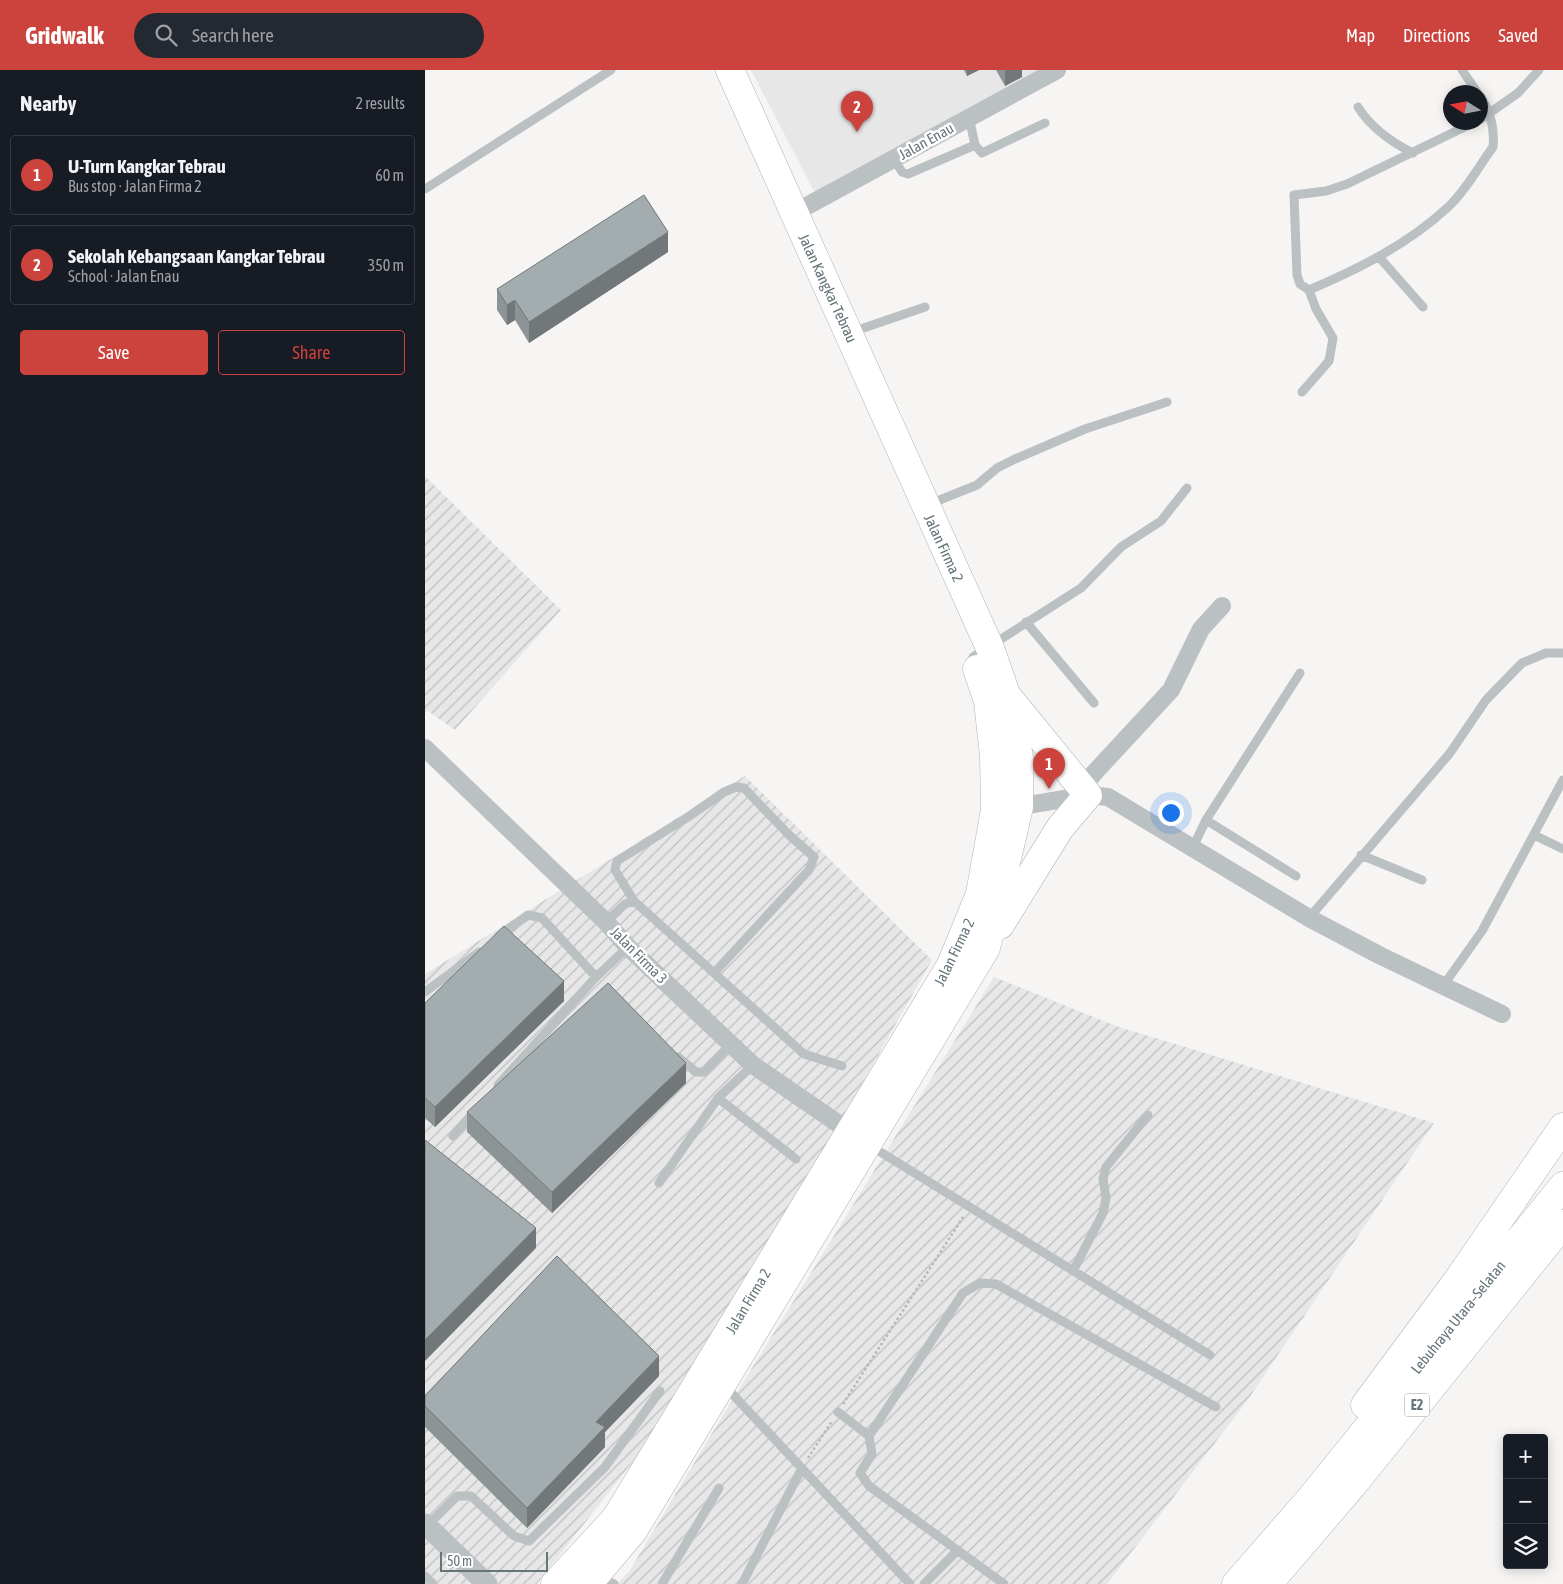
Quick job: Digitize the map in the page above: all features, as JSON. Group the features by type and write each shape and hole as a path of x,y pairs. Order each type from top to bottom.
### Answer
{"main road":[{"name":"Jalan Kangkar Tebrau","path":"730,70 925,506"},
{"name":"Jalan Firma 2","path":"600,1581 633,1531 723,1383 859,1138 951,965 980,894 1007,808 1019,757 1006,694 981,652 925,506"},
{"name":"Jalan Firma 2","path":"555,1584 616,1518 859,1138 986,948 1007,808 994,756 981,652"},
{"path":"986,948 1061,828 1088,795 1006,694"},
{"path":"1310,1499 1312,1475 1457,1281 1563,1127"},
{"name":"Lebuhraya Utara–Selatan","path":"1236,1584 1310,1499 1469,1306 1563,1186"},
{"name":"Lebuhraya Utara–Selatan","path":"1268,1584 1358,1478 1563,1224"}],"street":[{"name":"Jalan Enau","path":"794,213 1057,70"},
{"path":"1088,795 1089,779 1171,690 1201,629 1222,606"},
{"name":"Jalan Firma 3","path":"425,748 605,922 628,947 753,1065 859,1138"},
{"path":"1007,808 1088,795 1108,797 1121,803 1253,886 1309,918 1502,1014"},
{"path":"426,1526 487,1584"}],"lane":[{"path":"425,189 611,70"},
{"path":"1462,70 1472,85"},
{"path":"1490,112 1518,93 1539,70"},
{"path":"1358,107 1367,121 1396,145 1413,153"},
{"path":"1309,290 1379,256 1408,239 1448,207 1493,148 1494,136 1488,109"},
{"path":"969,117 975,145 982,153 1045,123"},
{"path":"1302,392 1329,361 1333,338 1316,309 1309,290 1300,284 1297,275 1294,195 1325,191 1347,184 1459,130"},
{"path":"894,159 901,172 908,174 975,145"},
{"path":"1379,256 1423,307"},
{"path":"849,333 925,307"},
{"path":"925,506 977,485 997,468 1015,459 1085,429 1167,402"},
{"path":"981,652 1081,588 1121,547 1161,521 1187,488"},
{"path":"1026,622 1094,703"},
{"path":"1309,918 1361,855 1451,753 1486,700 1522,663 1546,653 1563,653"},
{"path":"1193,847 1207,820 1300,673"},
{"path":"1443,986 1482,931 1563,780"},
{"path":"714,972 809,870 814,861 814,857 789,835 744,788 736,787 724,792 688,817 617,861 615,870 634,900 804,1054 842,1066"},
{"path":"1207,820 1296,876"},
{"path":"1534,835 1563,849"},
{"path":"1361,855 1422,880"},
{"path":"605,922 625,904 634,900"},
{"path":"425,992 528,915 542,918 596,977"},
{"path":"492,1092 596,977 628,947"},
{"path":"671,1050 692,1070 700,1073 707,1070 731,1044"},
{"path":"659,1183 719,1098 753,1065"},
{"path":"719,1098 796,1159"},
{"path":"453,1136 479,1107"},
{"path":"1073,1271 1100,1222 1105,1207 1106,1198 1103,1179 1106,1167 1148,1115"},
{"path":"859,1138 1210,1355"},
{"path":"869,1436 963,1294 980,1283 996,1284 1216,1407"},
{"path":"723,1383 910,1584"},
{"path":"426,1526 457,1496 471,1496 514,1536 529,1542 605,1467 660,1391"},
{"path":"838,1412 869,1436 873,1454 860,1473 869,1486 1004,1584"},
{"path":"741,1584 802,1468"},
{"path":"662,1584 719,1488"},
{"path":"924,1584 958,1550"},
{"path":"425,1576 433,1584"}],"path":[{"path":"802,1468 970,1207"}],"shaded area":[{"path":"751,70 1048,70 815,193"},
{"path":"425,476 561,610 455,730 428,711 425,712"},
{"path":"745,776 932,960 858,1091 660,1427 537,1584 425,1584 425,974"},
{"path":"994,977 1116,1026 1434,1123 1247,1401 1107,1584 617,1584 630,1570 720,1420"}],"building":[{"path":"644,195 668,232 529,322 515,300 507,305 497,289"},
{"path":"504,926 564,981 435,1107 425,1098 425,1003"},
{"path":"608,983 686,1063 552,1192 467,1112"},
{"path":"425,1140 536,1228 425,1340"},
{"path":"557,1256 659,1356 596,1422 605,1427 527,1508 425,1406 425,1396"}],"place":[{"name":"Sekolah Kebangsaan Kangkar Tebrau","path":"857,132"},
{"name":"U-Turn Kangkar Tebrau","path":"1049,789"}]}
